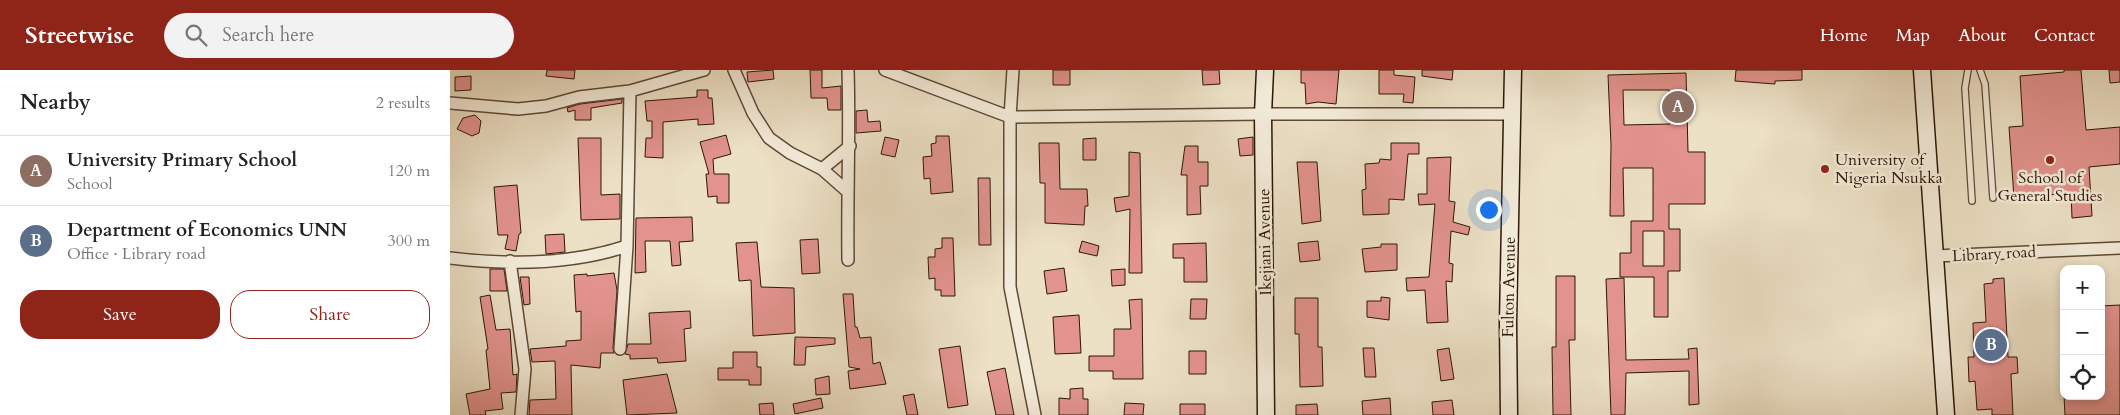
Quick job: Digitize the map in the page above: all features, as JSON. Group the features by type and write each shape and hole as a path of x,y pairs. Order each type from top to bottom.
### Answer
{"street":[{"path":"450,103 518,109 546,106 580,97 630,91 704,70"},
{"path":"734,70 753,114 769,138 822,169 847,191"},
{"path":"848,70 850,146 847,191 848,260"},
{"path":"885,70 1010,117 1512,114"},
{"path":"1013,70 1010,117 1010,287 1034,415"},
{"name":"Ikejiani Avenue","path":"1265,70 1263,114 1266,415"},
{"name":"Fulton Avenue","path":"1509,415 1508,324 1514,70"},
{"name":"Library road","path":"1922,70 1935,256 2120,248"},
{"path":"620,349 627,246 630,91"},
{"path":"822,169 850,146"},
{"path":"450,258 485,262 572,260 598,256 627,246"},
{"path":"1935,256 1946,415"},
{"path":"510,261 525,369 520,415"}],"lane":[{"path":"1968,70 1965,88 1972,201"},
{"path":"1980,70 1985,84 1993,198"}],"building":[{"path":"547,70 575,70 574,79 546,76"},
{"path":"773,70 774,79 748,82 747,72"},
{"path":"810,70 822,70 822,88 841,86 841,110 828,110 827,98 811,98"},
{"path":"1053,70 1070,70 1070,85 1053,85"},
{"path":"1202,70 1219,70 1220,84 1203,85"},
{"path":"1301,70 1339,70 1336,104 1318,102 1306,104 1305,83 1301,83"},
{"path":"1379,70 1394,70 1394,75 1415,77 1413,103 1403,102 1404,94 1379,94"},
{"path":"1422,70 1453,70 1452,80 1422,76"},
{"path":"1736,70 1802,70 1802,80 1775,81 1775,84 1735,81"},
{"name":"School of General Studies","path":"2064,70 2081,70 2086,130 2120,127 2120,164 2089,167 2092,216 2072,218 2071,193 2014,198 2009,127 2023,126 2020,76 2064,72"},
{"path":"2109,70 2120,70 2120,82 2110,83"},
{"path":"1686,73 1688,152 1705,152 1705,204 1669,204 1669,229 1680,229 1680,271 1668,271 1668,317 1654,317 1654,277 1620,277 1620,253 1631,253 1631,221 1653,221 1653,168 1623,168 1624,216 1610,216 1611,145 1608,75","holes":["1623,90 1669,90 1670,124 1624,125","1643,231 1664,231 1664,266 1643,266"]},
{"path":"471,76 471,90 455,91 455,77"},
{"path":"697,90 708,90 708,98 712,98 714,124 698,125 698,119 663,122 663,158 645,157 646,138 652,138 652,121 647,121 645,101 697,97"},
{"path":"622,99 622,103 591,108 591,120 575,120 575,110 568,112 567,108 580,104"},
{"path":"867,110 868,122 880,121 881,131 856,133 856,111"},
{"path":"475,115 481,121 479,133 472,136 457,129 463,118"},
{"path":"726,135 731,154 713,159 714,174 729,174 729,203 717,203 717,196 708,197 706,174 709,174 700,142"},
{"path":"936,136 949,136 953,192 931,194 930,178 924,179 923,157 932,156 931,144 936,143"},
{"path":"885,137 899,140 895,157 881,154"},
{"path":"1253,137 1253,155 1240,156 1238,139"},
{"path":"578,138 601,138 601,195 620,194 620,219 581,220"},
{"path":"1096,138 1096,160 1083,160 1083,139"},
{"path":"1039,143 1059,143 1060,189 1087,189 1088,206 1085,206 1084,225 1045,223 1045,183 1040,183"},
{"path":"1391,143 1419,143 1419,154 1408,154 1404,200 1389,199 1389,214 1363,215 1362,190 1366,189 1365,164 1379,163 1380,159 1391,160"},
{"path":"1185,146 1198,146 1198,162 1208,162 1208,186 1200,186 1201,214 1187,215 1187,175 1181,175"},
{"path":"1129,152 1140,153 1142,273 1129,273 1130,209 1116,212 1114,198 1129,196"},
{"path":"1451,157 1449,201 1455,202 1453,222 1470,227 1468,235 1451,231 1449,263 1453,264 1452,282 1446,281 1448,322 1427,323 1425,290 1407,291 1406,278 1429,277 1435,204 1419,205 1418,194 1427,194 1427,158"},
{"path":"1297,162 1317,162 1321,221 1302,224"},
{"path":"978,178 990,178 991,245 979,245"},
{"path":"517,185 521,233 519,234 516,251 505,249 508,235 498,235 494,187"},
{"path":"692,217 693,241 679,242 681,265 672,266 670,241 645,241 646,272 635,273 636,218"},
{"path":"564,234 565,252 546,254 545,235"},
{"path":"942,238 953,238 955,296 941,296 941,290 935,290 935,278 929,279 928,257 935,257 935,249 942,248"},
{"path":"818,239 820,273 802,274 800,240"},
{"path":"1082,241 1099,246 1097,256 1079,252"},
{"path":"1318,241 1320,260 1300,262 1298,243"},
{"path":"757,242 761,287 794,288 795,333 753,336 751,280 739,281 736,243"},
{"path":"1206,243 1207,282 1184,282 1184,258 1173,258 1173,244"},
{"path":"1381,244 1397,244 1397,270 1365,272 1362,249 1381,247"},
{"path":"1064,268 1067,291 1047,294 1044,271"},
{"path":"490,269 504,269 507,291 490,291"},
{"path":"1125,269 1125,285 1112,286 1111,270"},
{"path":"614,273 617,290 614,353 601,353 600,368 571,365 572,415 529,415 530,400 556,399 555,361 532,362 530,349 566,346 566,341 581,340 581,311 576,312 574,275 587,274 587,276"},
{"path":"1556,276 1575,276 1575,340 1569,340 1571,415 1553,415 1552,347 1556,347"},
{"path":"520,277 529,277 530,304 524,305"},
{"path":"1624,278 1626,360 1689,359 1688,349 1697,348 1699,404 1689,405 1689,371 1626,373 1625,415 1611,415 1606,279"},
{"path":"2004,278 2008,357 2017,357 2018,373 2011,374 2013,415 1992,415 1992,409 1977,410 1975,381 1969,382 1968,357 1974,357 1973,323 1986,322 1984,284 1993,283 1993,279"},
{"path":"843,294 853,294 855,327 857,327 860,338 871,337 873,364 880,362 886,384 850,389 848,371 860,369 849,367"},
{"path":"490,295 496,330 510,329 513,375 517,374 516,392 501,393 503,409 485,411 486,415 470,415 466,394 490,389 486,350 488,349 480,297"},
{"path":"1381,297 1390,298 1389,320 1367,317 1367,301 1381,301"},
{"path":"1295,298 1318,298 1318,347 1322,347 1323,386 1300,387 1299,334 1295,334"},
{"path":"1142,299 1143,379 1113,379 1113,371 1089,371 1089,356 1114,356 1114,329 1131,329 1129,300"},
{"path":"1191,299 1207,299 1206,319 1190,319"},
{"path":"2120,305 2120,415 2065,415 2064,400 2105,400 2105,306"},
{"path":"690,311 691,328 684,329 686,361 658,363 657,358 630,359 630,355 625,354 628,344 651,344 649,313"},
{"path":"1079,315 1081,353 1055,354 1053,317"},
{"path":"795,337 835,338 835,344 806,347 805,365 794,365"},
{"path":"960,346 968,405 948,408 939,349"},
{"path":"1363,348 1374,348 1376,377 1365,377"},
{"path":"1449,348 1454,379 1441,381 1437,350"},
{"path":"1189,351 1206,351 1206,374 1189,374"},
{"path":"733,352 757,352 757,367 761,367 761,385 749,385 749,380 718,380 718,368 733,368"},
{"path":"1005,368 1014,415 996,415 987,372"},
{"path":"667,374 677,413 627,415 623,380"},
{"path":"829,376 830,394 816,395 815,379"},
{"path":"1083,388 1083,399 1088,399 1088,415 1059,415 1059,398 1070,399 1070,389"},
{"path":"914,394 918,415 907,415 903,396"},
{"path":"821,398 823,408 795,414 793,404"},
{"path":"1390,398 1391,415 1363,415 1362,401"},
{"path":"1452,400 1454,415 1433,415 1432,402"},
{"path":"773,403 774,415 760,415 759,404"},
{"path":"1125,403 1144,404 1143,415 1124,415"},
{"path":"1180,404 1205,404 1205,415 1180,415"},
{"path":"1317,404 1318,415 1296,415 1296,405"}],"place":[{"name":"University Primary School","path":"1678,107"},
{"name":"School of General Studies","path":"2050,160"},
{"name":"University of Nigeria Nsukka","path":"1825,169"},
{"name":"Department of Economics UNN","path":"1991,345"}]}
